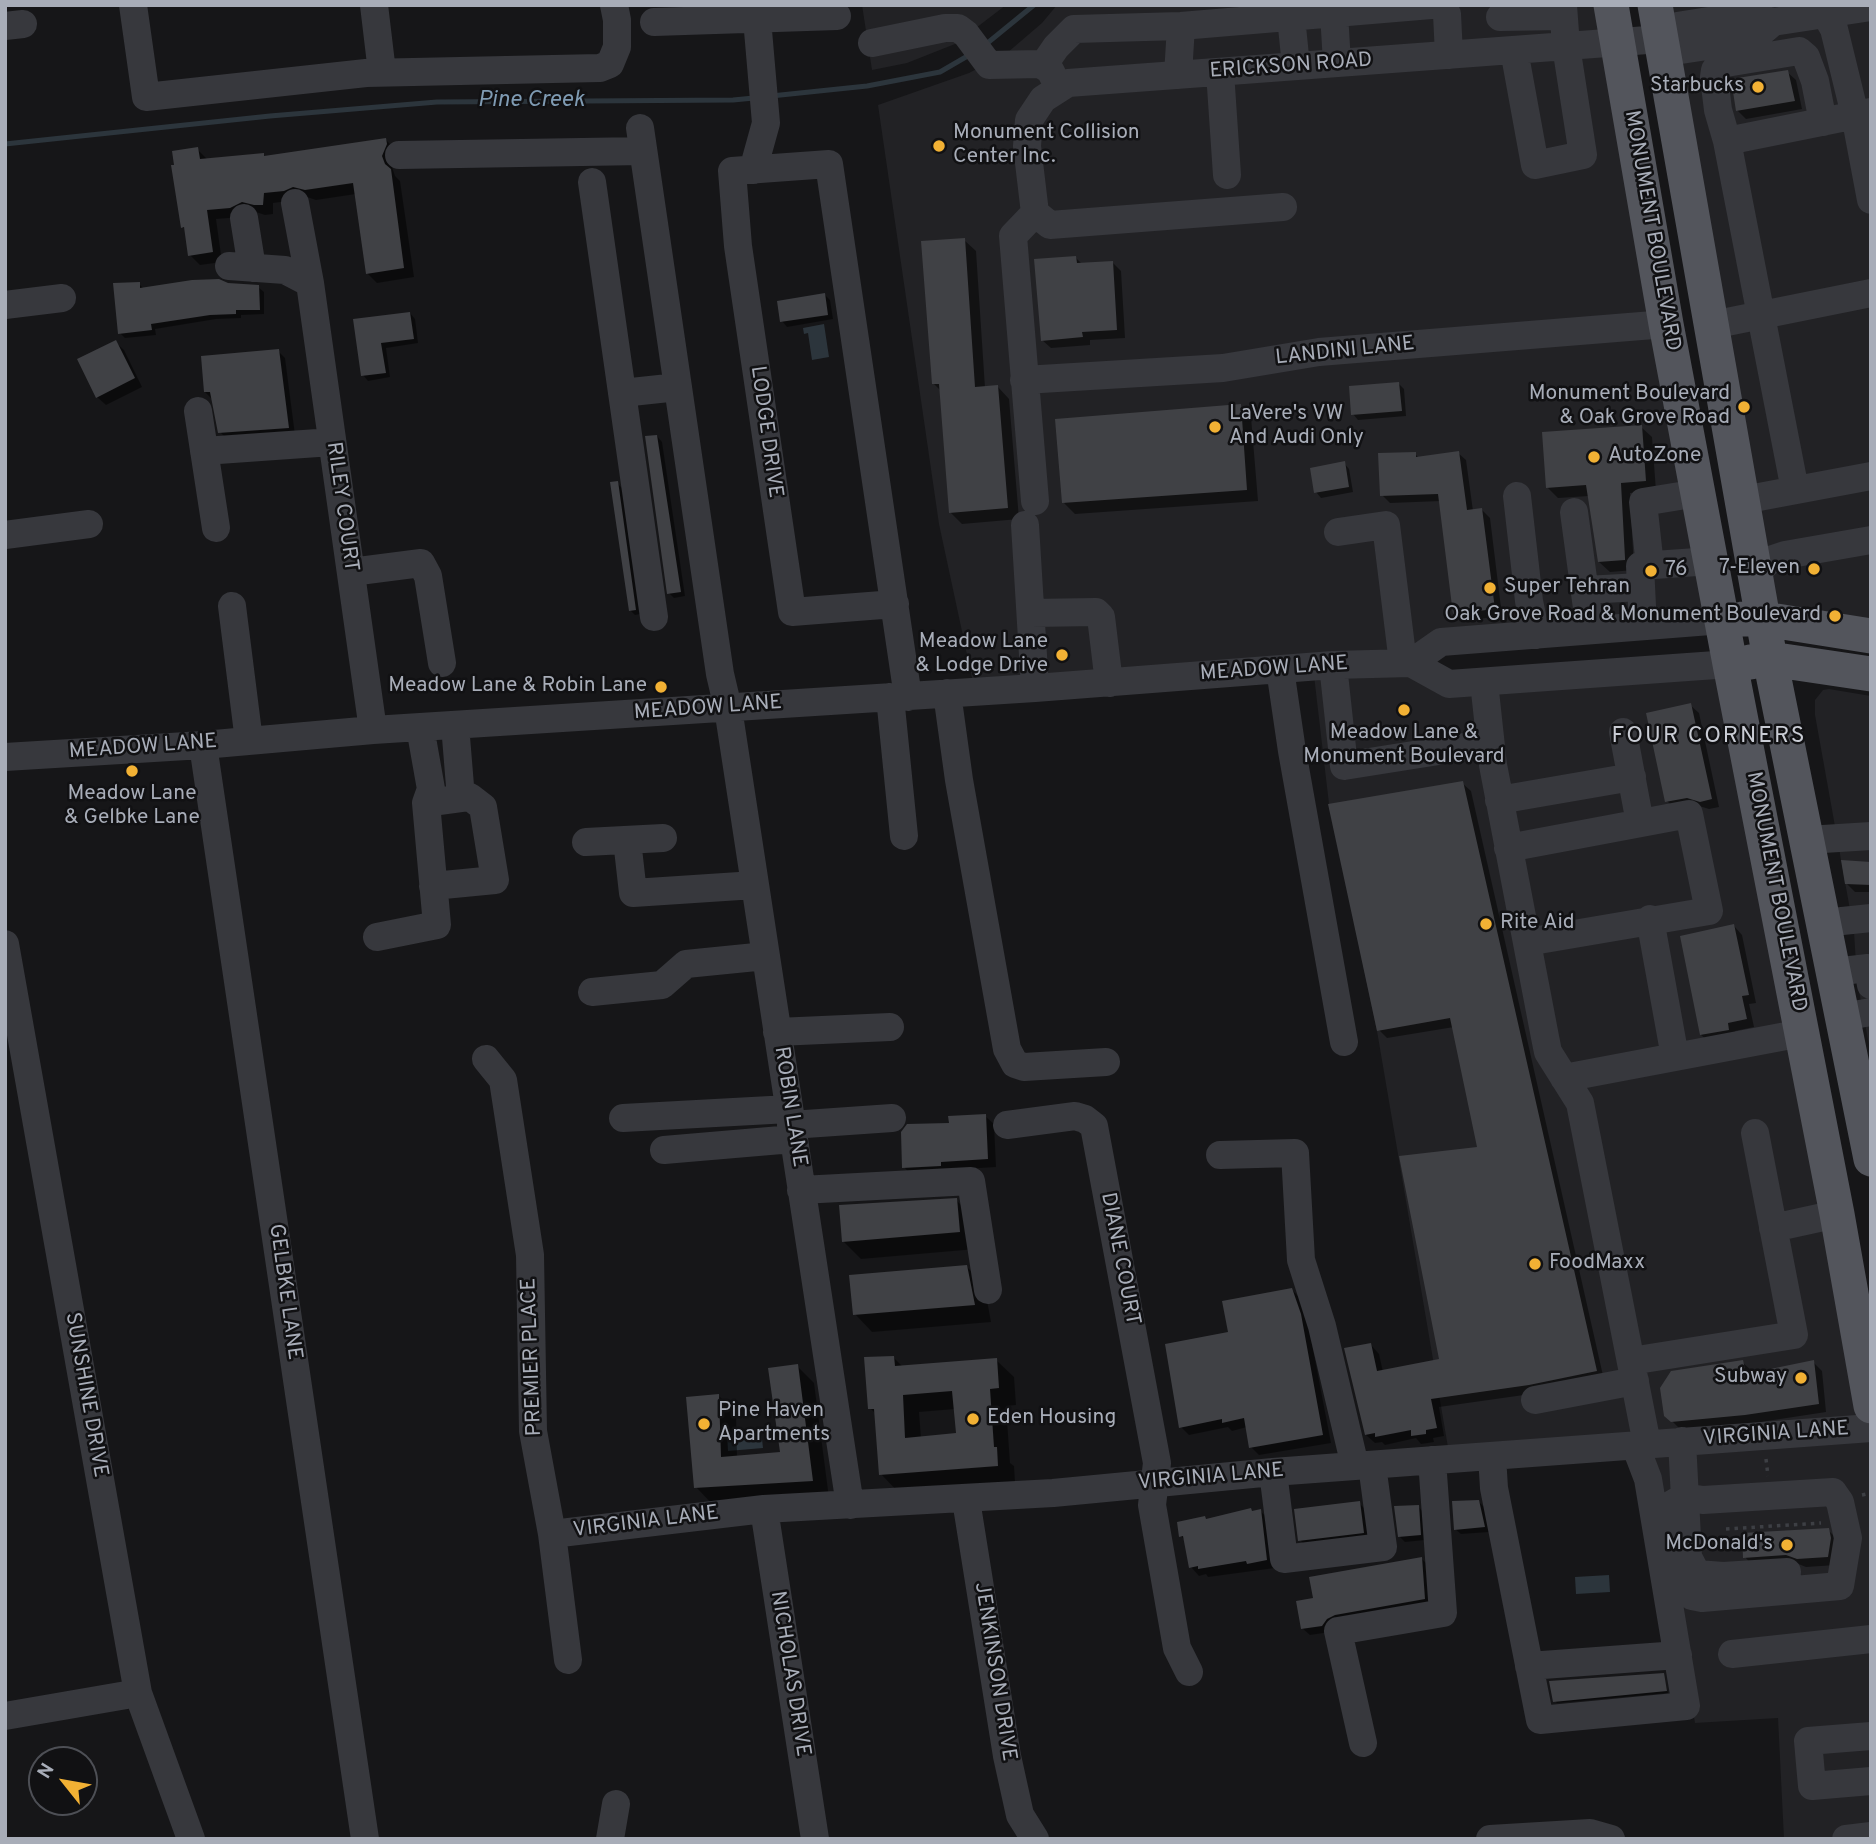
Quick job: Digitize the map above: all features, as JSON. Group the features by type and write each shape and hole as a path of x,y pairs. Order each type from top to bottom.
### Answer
{"main road":[{"name":"MONUMENT BOULEVARD","path":"1611,5 1666,324 1837,1214 1871,1406"},
{"name":"MONUMENT BOULEVARD","path":"1658,22 1770,659 1833,972 1856,1014 1870,1149"},
{"path":"1723,620 1764,619 1871,636"},
{"path":"1730,664 1770,659 1871,674"},
{"path":"1802,1033 1827,1054 1842,1105 1870,1149"},
{"path":"1837,1214 1871,1251"}],"street":[{"path":"134,5 146,96 382,72 600,68 610,64 617,47 614,5"},
{"path":"374,5 382,72"},
{"path":"1043,66 1078,17 1181,26 1432,5"},
{"path":"1442,5 1447,14 1449,55"},
{"path":"1658,22 1677,26 1719,12 1752,15 1773,22 1871,7"},
{"path":"1500,11 1563,11 1583,155 1535,164 1506,50 1500,11"},
{"path":"1334,13 1336,63"},
{"path":"1826,15 1834,29 1863,114 1871,200"},
{"path":"654,22 837,16"},
{"path":"1291,17 1296,66"},
{"path":"757,19 766,123 753,170 829,164 895,604 904,836"},
{"path":"1658,22 1681,50 1753,39 1773,22"},
{"name":"ERICKSON ROAD","path":"1060,88 1068,83 1619,42 1658,22"},
{"path":"1178,75 1181,26"},
{"path":"872,43 958,28 966,34 989,65 1040,64 1050,70 1060,88 1044,99 1029,120 1027,146 1035,213 1050,225 1283,207"},
{"path":"1795,490 1727,141 1718,110 1715,70 1720,64 1799,51 1806,57 1815,81 1823,121"},
{"path":"1220,72 1227,175"},
{"path":"1727,141 1863,114"},
{"name":"ROBIN LANE","path":"398,155 641,139 720,674 728,708 850,1505"},
{"name":"LODGE DRIVE","path":"753,170 732,171 738,246 792,612 895,604"},
{"path":"592,183 654,617"},
{"name":"RILEY COURT","path":"295,203 310,283 373,730"},
{"path":"1035,213 1013,236 1024,380 1035,688"},
{"path":"244,218 241,267 285,270 310,283"},
{"path":"1712,325 1871,293"},
{"path":"5,305 62,298"},
{"name":"LANDINI LANE","path":"1024,380 1223,368 1319,352 1666,324"},
{"path":"622,393 678,387"},
{"path":"198,411 216,528"},
{"path":"204,451 332,442"},
{"path":"1743,500 1871,476"},
{"path":"1643,626 1646,576 1643,502 1698,492"},
{"path":"1517,496 1529,601 1536,635"},
{"path":"1574,512 1590,630"},
{"path":"5,536 89,524"},
{"path":"1338,532 1386,525 1407,663"},
{"path":"1756,573 1770,560 1785,555 1871,540"},
{"path":"1585,590 1711,561"},
{"path":"351,572 421,563 428,576 442,663"},
{"path":"232,606 249,741"},
{"path":"1031,613 1096,612 1101,617 1109,683"},
{"path":"1407,663 1441,642 1723,620"},
{"path":"1407,663 1449,684 1730,664"},
{"name":"MEADOW LANE","path":"5,757 203,745 373,730 1109,683 1333,665 1407,663"},
{"path":"1333,665 1344,766 1489,743"},
{"path":"1280,669 1344,1042"},
{"path":"1484,682 1489,743 1548,1052 1580,1102 1585,1120 1633,1371 1641,1444 1686,1706 1540,1720 1494,1488 1492,1456"},
{"path":"947,693 957,770 1007,1049 1015,1063 1024,1067 1106,1062"},
{"path":"454,725 461,798"},
{"path":"377,937 437,925 426,803 430,789 421,727"},
{"path":"1623,732 1640,823"},
{"name":"GELBKE LANE","path":"203,745 365,1839"},
{"path":"1499,800 1632,777"},
{"path":"426,803 470,797 483,807 495,880 433,886"},
{"path":"1508,848 1689,814 1709,911 1527,942"},
{"path":"1807,841 1871,836"},
{"path":"586,842 663,838"},
{"path":"627,840 633,893 755,885"},
{"path":"1823,923 1871,918"},
{"path":"1650,919 1675,1057"},
{"path":"592,992 663,985 686,964 766,956"},
{"name":"SUNSHINE DRIVE","path":"6,957 138,1693 191,1839"},
{"path":"1833,972 1868,968 1871,985"},
{"path":"777,1032 890,1027"},
{"path":"1564,1078 1802,1033"},
{"name":"PREMIER PLACE","path":"486,1059 503,1080 530,1255 533,1431 552,1534 568,1660"},
{"name":"DIANE COURT","path":"1007,1125 1075,1115 1094,1126 1157,1463 1155,1482"},
{"path":"623,1118 791,1124 892,1118"},
{"path":"664,1150 791,1124"},
{"path":"1535,1400 1633,1371 1794,1335 1755,1133"},
{"path":"1220,1154 1295,1153 1301,1259 1363,1465 1383,1547 1284,1559 1273,1472"},
{"path":"801,1190 971,1181 988,1290"},
{"path":"1773,1228 1837,1214"},
{"name":"VIRGINIA LANE","path":"552,1534 764,1509 966,1500 1273,1472 1871,1428"},
{"path":"1682,1441 1688,1556 1698,1574 1723,1576 1834,1569 1855,1544"},
{"path":"1363,1743 1338,1631 1443,1613 1432,1460"},
{"path":"1155,1482 1152,1505 1177,1648 1189,1672"},
{"path":"1833,1492 1840,1503 1855,1544 1840,1586 1702,1598 1692,1596 1680,1580 1669,1514 1672,1504 1684,1497 1703,1500 1833,1492"},
{"name":"JENKINSON DRIVE","path":"966,1500 1007,1756 1020,1815 1035,1839"},
{"name":"NICHOLAS DRIVE","path":"764,1509 815,1839"},
{"path":"1732,1654 1871,1639"},
{"path":"1529,1666 1678,1656"},
{"path":"5,1716 138,1693"},
{"path":"1871,1736 1808,1741 1812,1786 1871,1782"},
{"path":"610,1839 617,1804"},
{"path":"1490,1839 1590,1833 1611,1839"},
{"path":"1846,1839 1871,1836"}],"shaded area":[{"path":"862,5 1006,5 955,44 907,63 872,70"},
{"path":"1057,5 1611,5 1723,620 1441,642 1412,663 1449,684 1730,664 1871,1406 1871,1839 1784,1839 1778,1718 1695,1723 1647,1444 1450,1459 1377,1031 1329,804 1313,667 975,692 939,524 878,105 969,73 1007,53 1042,23"},
{"path":"1655,5 1871,5 1871,636 1764,619"},
{"path":"824,324 829,357 812,360 808,333 804,334 803,328"},
{"path":"1823,690 1871,696 1871,1056 1857,980 1854,932 1815,715 1815,700"},
{"path":"761,1430 763,1448 728,1451 727,1433"},
{"path":"1609,1575 1610,1592 1576,1594 1575,1577"}],"building":[{"name":"Starbucks","path":"1788,70 1795,101 1736,111 1731,79"},
{"path":"386,138 387,144 382,156 391,169 404,268 366,274 353,183 305,190 293,187 264,193 263,205 242,202 230,208 207,210 213,252 188,256 171,165 174,165 172,151 198,147 200,159 264,153 264,156"},
{"path":"965,238 975,387 998,385 1008,508 949,513 939,384 932,384 921,241"},
{"path":"1076,256 1077,263 1113,261 1117,330 1082,332 1083,337 1041,341 1034,259"},
{"path":"219,279 228,283 259,285 260,310 236,310 236,314 151,324 152,330 118,334 113,283 140,282 140,288"},
{"path":"825,293 828,315 780,322 777,301"},
{"path":"410,312 414,339 381,343 386,373 361,376 353,319"},
{"path":"116,340 135,378 96,398 77,359"},
{"path":"279,349 289,428 218,433 210,392 204,392 201,356"},
{"path":"1399,382 1402,411 1351,415 1349,386"},
{"path":"1241,404 1247,490 1062,503 1055,419"},
{"name":"AutoZone","path":"1642,425 1646,481 1621,483 1625,560 1598,562 1586,485 1546,488 1542,432"},
{"path":"657,435 681,592 667,594 645,436"},
{"path":"1459,451 1467,510 1482,508 1495,609 1453,614 1438,494 1380,496 1378,453 1416,452 1416,457"},
{"path":"1345,461 1349,487 1314,493 1310,468"},
{"path":"618,481 636,610 629,611 610,482"},
{"path":"1691,703 1712,799 1700,802 1687,798 1665,802 1646,713"},
{"path":"1463,781 1597,1371 1529,1385 1431,1399 1437,1428 1426,1430 1426,1434 1411,1436 1411,1430 1375,1437 1375,1433 1365,1435 1344,1348 1371,1343 1377,1371 1439,1359 1399,1156 1477,1147 1450,1018 1377,1031 1328,804"},
{"path":"1841,860 1871,862 1871,885 1845,884"},
{"path":"1734,924 1749,995 1742,996 1747,1019 1728,1023 1729,1030 1700,1035 1680,936"},
{"path":"986,1114 988,1159 902,1168 901,1132 907,1124 949,1123 948,1116"},
{"path":"957,1198 960,1232 842,1242 839,1205"},
{"path":"967,1265 975,1305 853,1315 849,1275"},
{"path":"1292,1288 1301,1314 1323,1435 1249,1448 1244,1418 1222,1423 1222,1419 1179,1428 1165,1344 1228,1332 1222,1301"},
{"name":"Eden Housing","path":"894,1356 895,1366 997,1358 999,1388 990,1389 998,1466 879,1475 874,1409 868,1409 864,1357","holes":["952,1391 956,1433 905,1438 903,1395"]},
{"path":"1743,1360 1746,1374 1814,1360 1819,1404 1671,1422 1664,1416 1660,1388 1671,1371"},
{"name":"Pine Haven Apartments","path":"798,1364 813,1481 694,1488 686,1397 719,1394 721,1457 780,1452 768,1368"},
{"path":"1479,1500 1485,1527 1454,1530 1452,1501"},
{"path":"1360,1501 1364,1533 1298,1541 1294,1509"},
{"path":"1419,1505 1421,1535 1398,1537 1394,1506"},
{"path":"1251,1508 1252,1511 1261,1509 1267,1560 1189,1568 1183,1536 1179,1537 1177,1522 1205,1516 1206,1519"},
{"name":"McDonald's","path":"1829,1528 1831,1538 1828,1557 1797,1559 1786,1555 1743,1558 1742,1533"},
{"path":"1422,1557 1425,1599 1335,1615 1327,1619 1322,1626 1301,1629 1296,1601 1313,1598 1309,1577"},
{"path":"1664,1673 1667,1691 1553,1702 1549,1681"}],"waterway":[{"name":"Pine Creek","path":"985,45 1034,5"},
{"name":"Pine Creek","path":"771,96 867,86 940,72 971,54"},
{"name":"Pine Creek","path":"5,144 270,116 437,102 754,98"}],"place":[{"name":"Starbucks","path":"1758,87"},
{"name":"Monument Collision Center Inc.","path":"939,146"},
{"name":"Monument Boulevard & Oak Grove Road","path":"1744,407"},
{"name":"LaVere's VW And Audi Only","path":"1215,427"},
{"name":"AutoZone","path":"1594,457"},
{"name":"7-Eleven","path":"1814,569"},
{"name":"76","path":"1651,571"},
{"name":"Super Tehran","path":"1490,588"},
{"name":"Oak Grove Road & Monument Boulevard","path":"1835,616"},
{"name":"Meadow Lane & Lodge Drive","path":"1062,655"},
{"name":"Meadow Lane & Robin Lane","path":"661,687"},
{"name":"Meadow Lane & Monument Boulevard","path":"1404,710"},
{"name":"Meadow Lane & Gelbke Lane","path":"132,771"},
{"name":"Rite Aid","path":"1486,924"},
{"name":"FoodMaxx","path":"1535,1264"},
{"name":"Subway","path":"1801,1378"},
{"name":"Eden Housing","path":"973,1419"},
{"name":"Pine Haven Apartments","path":"704,1424"},
{"name":"McDonald's","path":"1787,1545"}],"district":[{"name":"FOUR CORNERS","path":"1709,737"}]}
